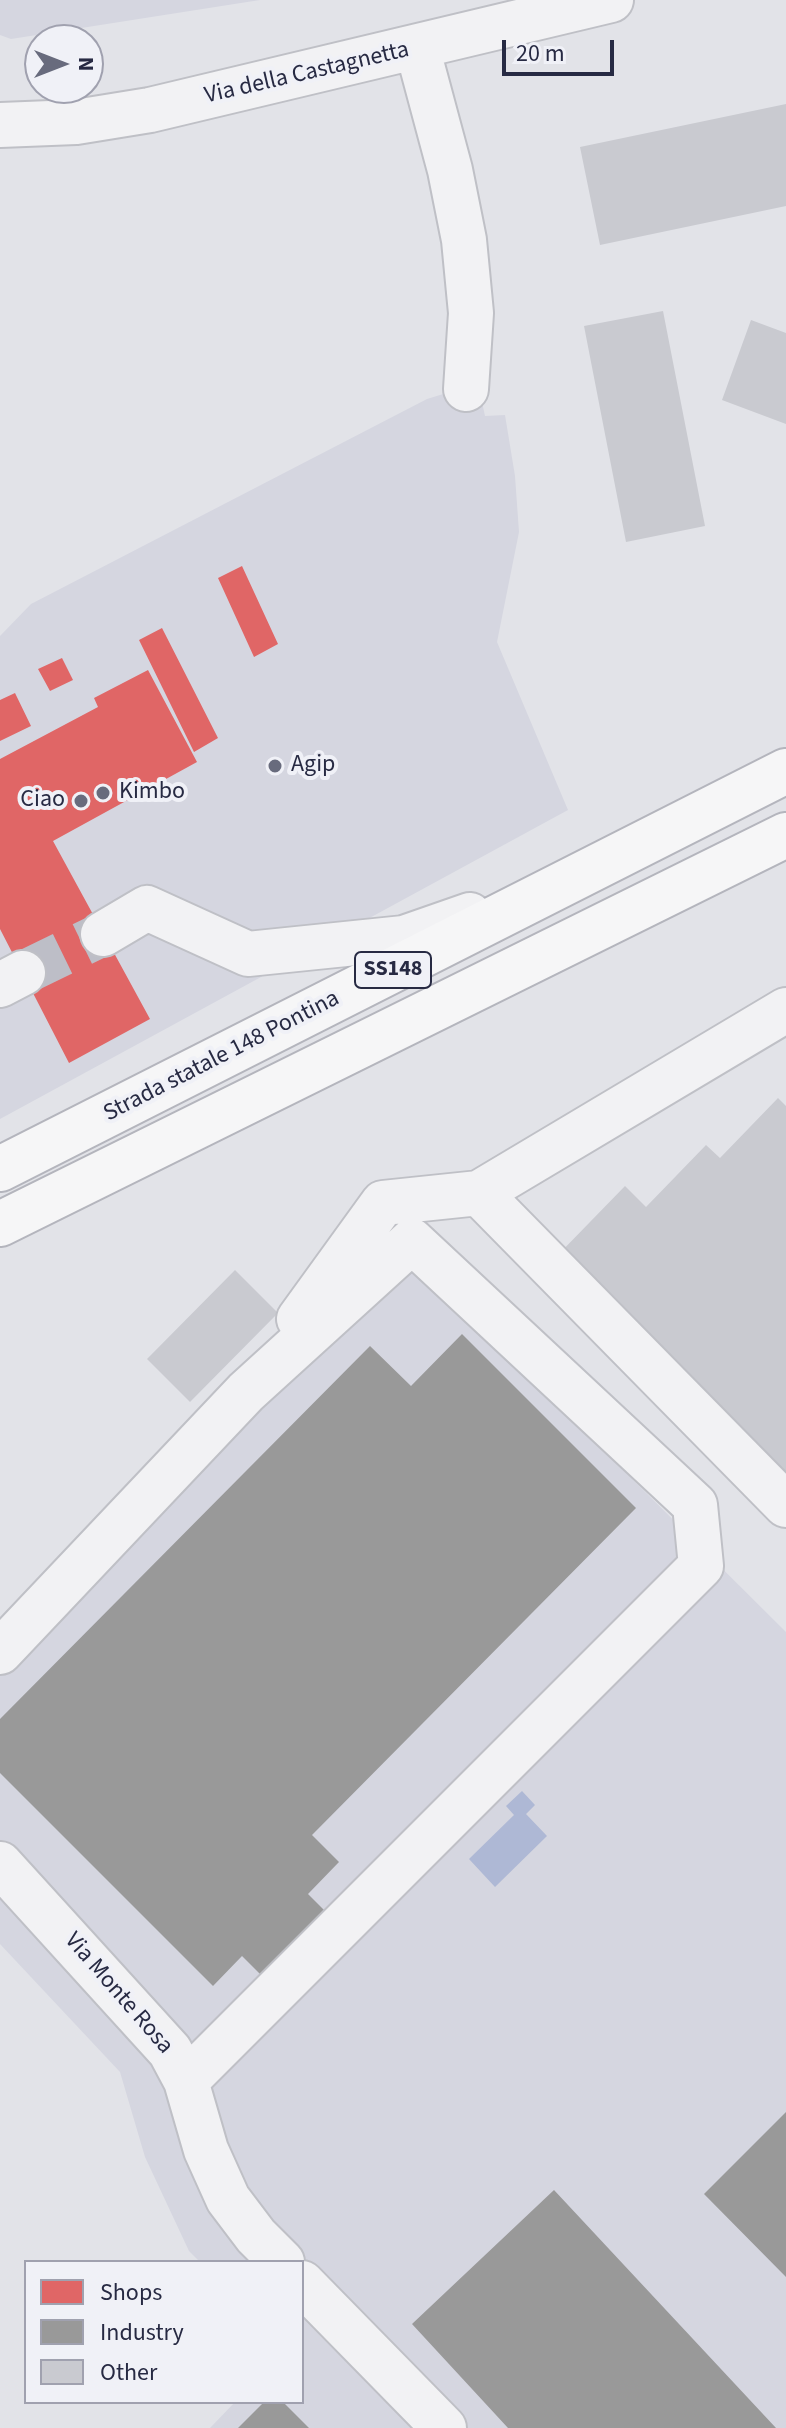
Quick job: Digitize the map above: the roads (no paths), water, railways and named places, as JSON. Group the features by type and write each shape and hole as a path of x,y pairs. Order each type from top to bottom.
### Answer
{"highway":[{"name":"Strada statale 148 Pontina","path":"0,1169 786,771"},
{"name":"Strada statale 148 Pontina","path":"0,1224 786,835"}],"street":[{"name":"Via della Castagnetta","path":"0,125 65,123 150,110 417,47 511,12 611,0"},
{"path":"417,47 450,170 464,240 471,313 466,389"},
{"path":"103,934 147,908 248,954 404,938 570,880"},
{"path":"246,1392 383,1203 479,1193 786,1010"},
{"path":"479,1193 786,1505"},
{"path":"0,1652 246,1392 412,1241 695,1505 701,1566 186,2081"},
{"name":"Via Monte Rosa","path":"0,1864 157,2033 177,2061 206,2150 228,2199 256,2236 280,2260"},
{"path":"304,2285 444,2428"}],"water":[{"path":"522,1791 535,1805 526,1814 547,1836 495,1887 469,1859 514,1815 506,1806"}],"tunnel":[{"path":"23,973 103,934"}],"place":[{"name":"Agip","path":"275,766"},
{"name":"Kimbo","path":"103,793"},
{"name":"Ciao","path":"81,801"}]}
